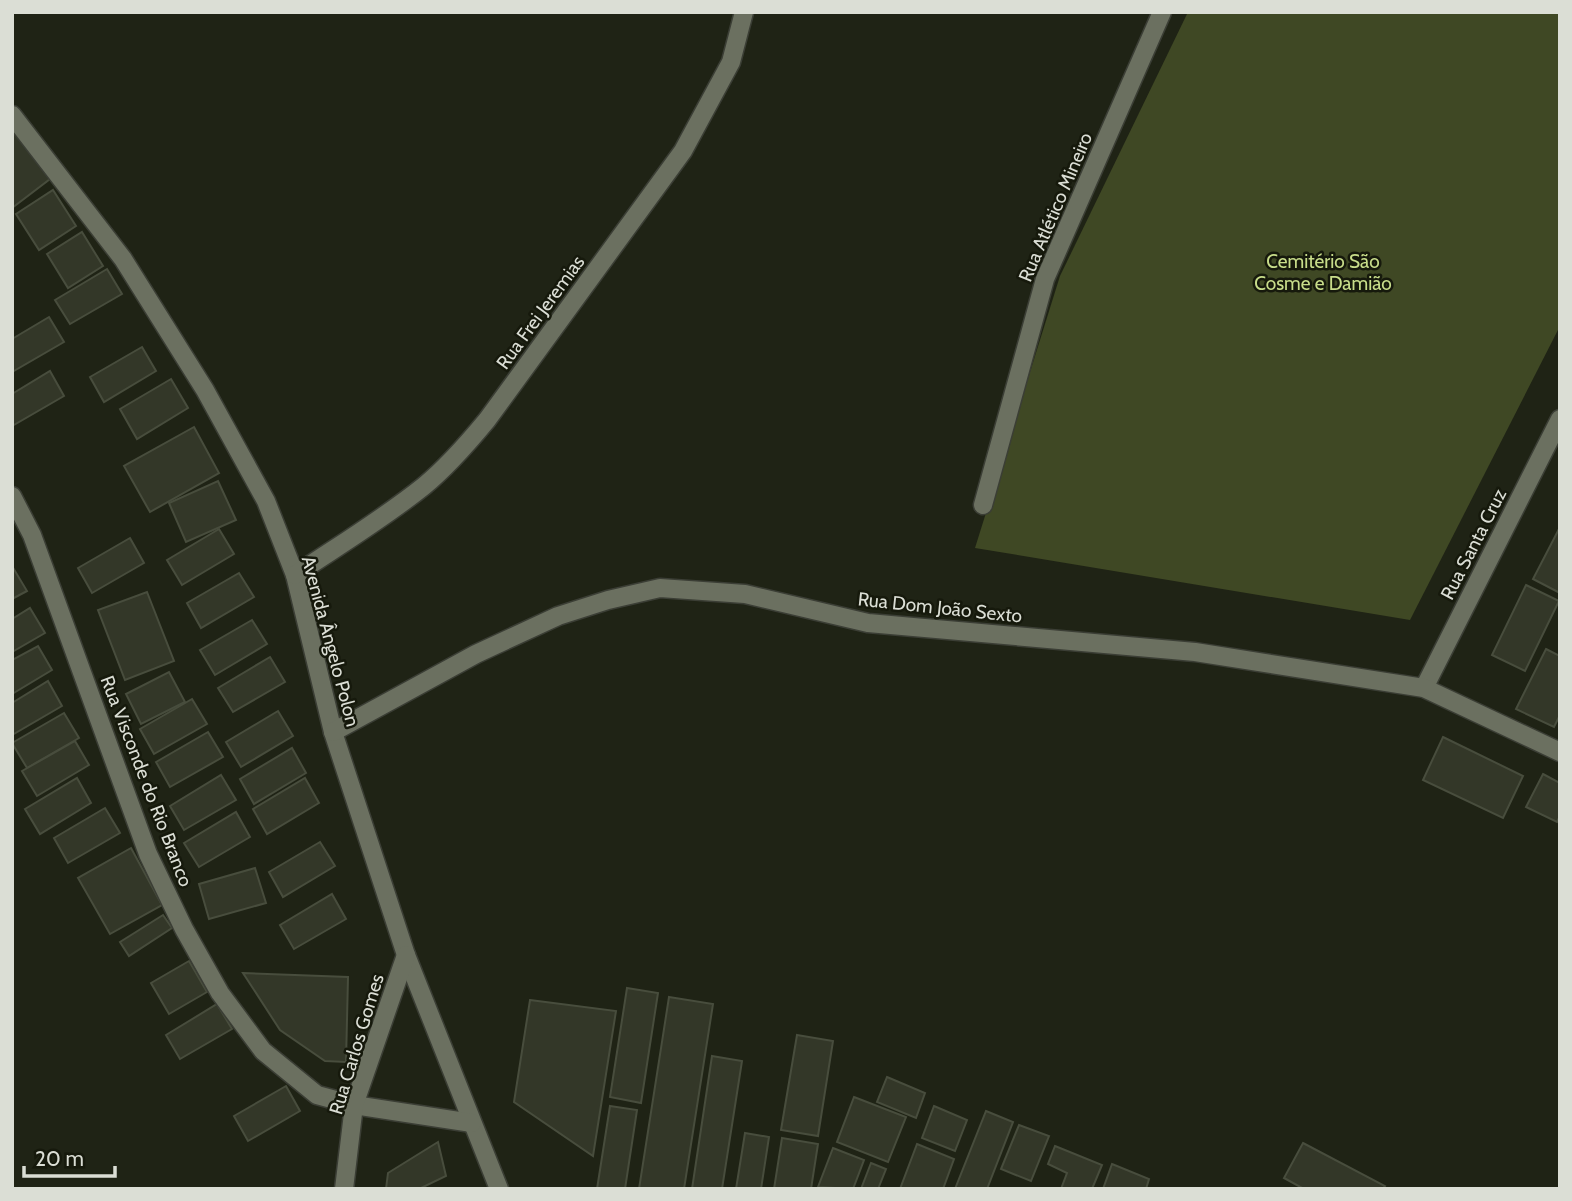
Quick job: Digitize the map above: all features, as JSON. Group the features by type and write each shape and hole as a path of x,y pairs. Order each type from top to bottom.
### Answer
{"street":[{"name":"Rua Frei Jeremias","path":"295,575 425,485 487,420 682,151 732,62 744,12"},
{"name":"Rua Atlético Mineiro","path":"983,505 1045,279 1162,12"},
{"name":"Avenida Ângelo Polon","path":"12,115 123,259 205,390 266,501 295,575 333,732 406,955 499,1189"},
{"name":"Rua Santa Cruz","path":"1424,688 1560,419"},
{"name":"Rua Visconde do Rio Branco","path":"12,496 32,535 148,853 184,929 220,993 263,1051 317,1095 354,1105 472,1123"},
{"name":"Rua Dom João Sexto","path":"333,732 476,654 558,616 608,600 660,588 745,594 868,623 1195,652 1424,688 1560,752"},
{"name":"Rua Carlos Gomes","path":"344,1189 354,1105 406,955"}],"green space":[{"name":"Cemitério São Cosme e Damião","path":"1188,12 1560,12 1560,326 1410,620 975,548 1060,276"}],"building":[{"path":"12,129 50,179 12,208"},
{"path":"53,190 76,226 39,250 16,214"},
{"path":"82,232 103,266 68,288 47,254"},
{"path":"107,269 122,294 70,324 55,300"},
{"path":"49,317 64,342 12,372 12,339"},
{"path":"142,347 156,371 104,402 90,377"},
{"path":"50,371 64,396 12,426 12,394"},
{"path":"171,379 188,408 137,439 120,409"},
{"path":"194,427 219,473 150,512 124,466"},
{"path":"218,481 236,520 186,542 169,503"},
{"path":"1560,527 1560,593 1533,579"},
{"path":"219,529 234,554 182,585 167,560"},
{"path":"130,538 144,563 92,593 78,568"},
{"path":"12,566 27,591 12,599"},
{"path":"239,573 254,597 201,628 187,603"},
{"path":"1526,585 1559,601 1525,671 1492,655"},
{"path":"147,592 174,661 125,680 98,610"},
{"path":"30,608 45,633 12,652 12,619"},
{"path":"252,620 267,644 215,675 200,650"},
{"path":"38,646 52,670 12,694 12,660"},
{"path":"1546,649 1560,656 1560,715 1554,727 1516,709"},
{"path":"270,657 285,682 233,712 218,688"},
{"path":"169,672 185,702 141,724 126,694"},
{"path":"48,681 62,706 12,735 12,703"},
{"path":"192,699 207,724 154,754 140,729"},
{"path":"278,711 293,736 241,767 226,742"},
{"path":"64,713 79,738 27,768 12,743"},
{"path":"208,732 223,757 170,787 156,762"},
{"path":"1443,737 1523,776 1503,818 1423,780"},
{"path":"75,741 89,765 37,796 22,771"},
{"path":"292,748 306,773 254,804 240,779"},
{"path":"1543,774 1560,783 1560,816 1557,822 1526,807"},
{"path":"221,775 236,800 184,830 170,806"},
{"path":"77,778 91,803 40,834 25,809"},
{"path":"305,778 319,803 267,834 253,809"},
{"path":"105,808 120,833 68,863 54,838"},
{"path":"236,812 250,837 199,867 184,843"},
{"path":"320,842 335,866 283,897 269,872"},
{"path":"131,848 162,905 110,934 78,878"},
{"path":"255,868 266,903 209,919 199,884"},
{"path":"332,894 346,919 294,949 280,925"},
{"path":"163,915 172,928 129,956 120,942"},
{"path":"189,961 207,992 169,1014 151,983"},
{"path":"243,973 348,977 346,1062 325,1061 280,1030"},
{"path":"627,988 658,993 641,1103 610,1097"},
{"path":"669,997 713,1004 684,1189 639,1189"},
{"path":"530,1000 616,1011 593,1156 514,1102"},
{"path":"217,1004 232,1029 180,1059 166,1035"},
{"path":"797,1035 833,1041 818,1136 781,1130"},
{"path":"712,1056 742,1061 722,1189 692,1189"},
{"path":"887,1077 925,1093 916,1118 877,1102"},
{"path":"286,1086 300,1111 248,1141 234,1116"},
{"path":"854,1097 906,1117 888,1162 837,1142"},
{"path":"610,1106 637,1110 625,1189 597,1189"},
{"path":"934,1106 967,1120 955,1151 922,1138"},
{"path":"986,1111 1013,1122 987,1189 955,1189"},
{"path":"1019,1125 1049,1136 1031,1181 1001,1169"},
{"path":"745,1133 769,1137 761,1189 736,1189"},
{"path":"782,1138 818,1144 811,1189 774,1189"},
{"path":"438,1142 446,1176 419,1189 386,1189 388,1173"},
{"path":"1303,1143 1385,1186 1383,1189 1304,1189 1284,1178"},
{"path":"917,1144 954,1159 943,1189 900,1189"},
{"path":"1055,1146 1102,1165 1092,1189 1061,1189 1067,1173 1048,1164"},
{"path":"833,1148 864,1160 853,1189 818,1187"},
{"path":"871,1163 886,1169 878,1189 861,1189"},
{"path":"1112,1164 1149,1179 1146,1189 1103,1189"}]}
